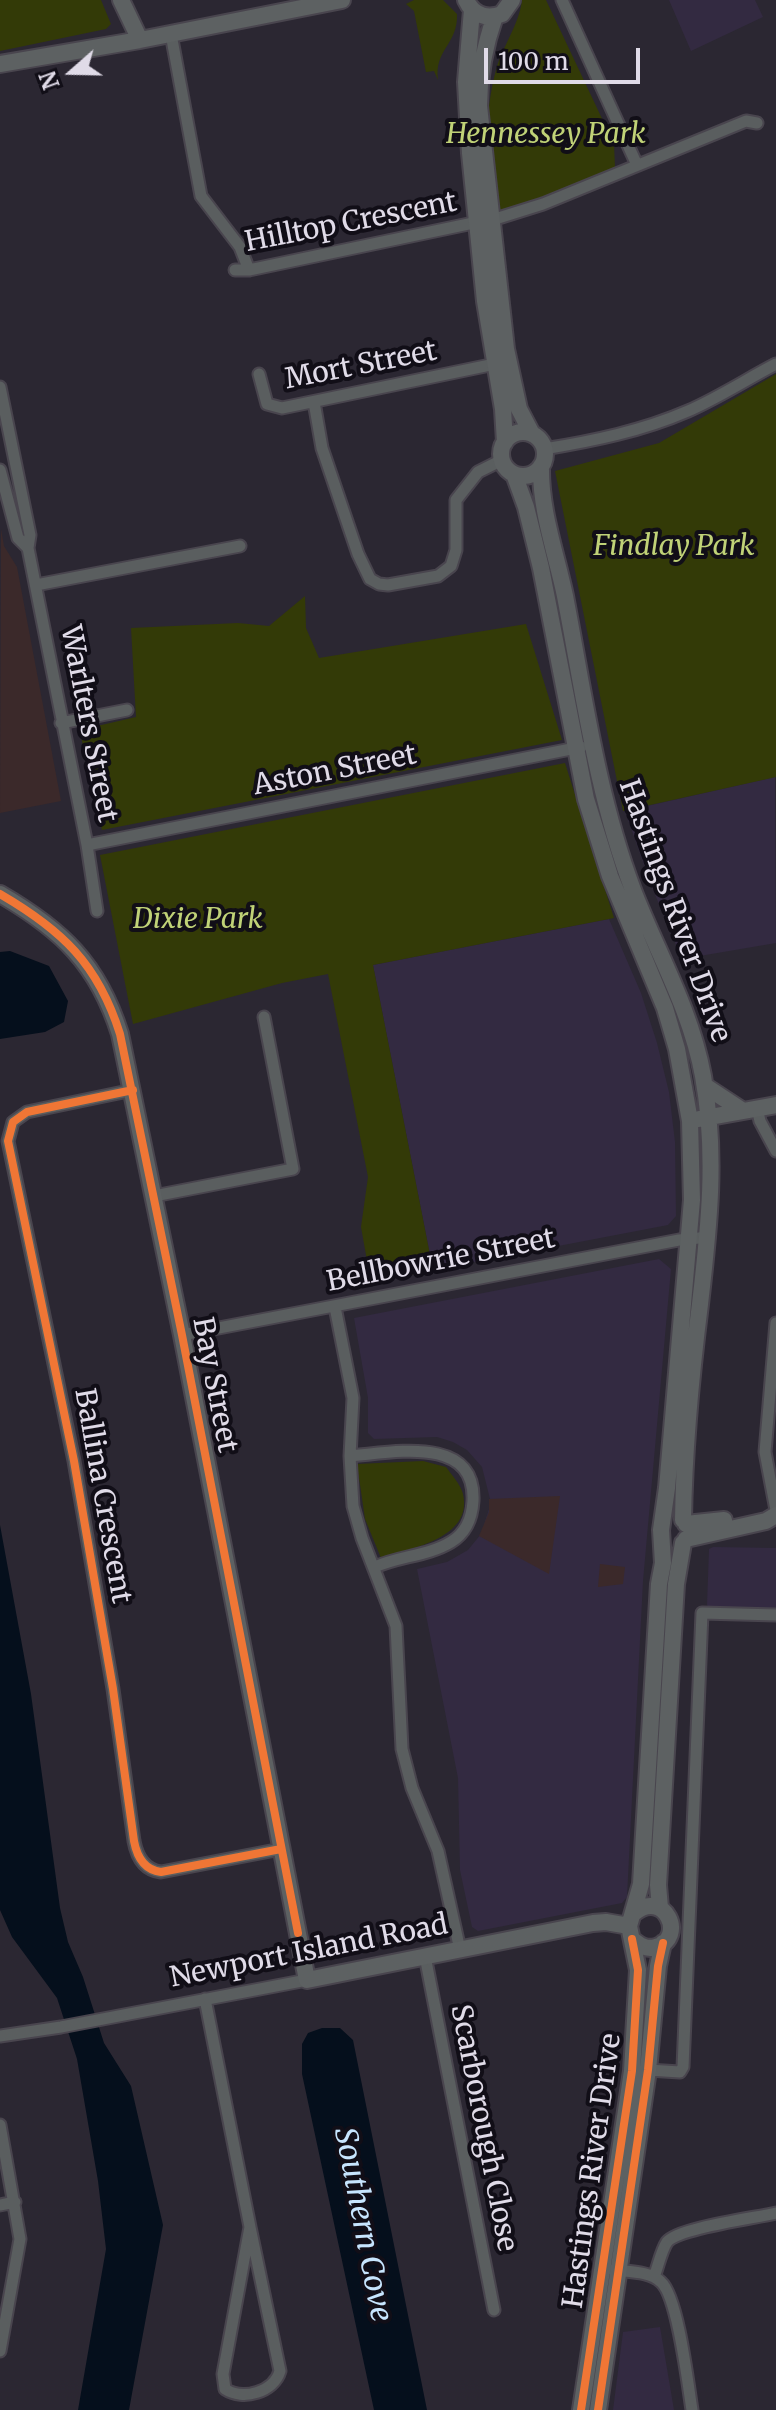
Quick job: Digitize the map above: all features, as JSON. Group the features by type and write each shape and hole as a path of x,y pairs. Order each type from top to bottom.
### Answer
{"main road":[{"path":"121,0 140,40"},
{"path":"0,64 342,0"},
{"path":"469,5 479,15 495,16 507,10 512,0"},
{"path":"469,5 466,82 485,221 519,409 532,434 540,440 543,458 527,476 514,474 502,460 501,451 505,442 503,409 485,301 485,221 479,89 484,46 495,16"},
{"path":"505,442 517,433 532,434"},
{"name":"Hastings River Drive","path":"543,458 543,504 583,685 592,745 618,847 695,1040 709,1118 713,1184 698,1329 684,1532 676,1584 658,1885 660,1908"},
{"name":"Hastings River Drive","path":"514,474 526,507 545,583 586,799 610,876 665,1008 677,1049 690,1121 692,1186 663,1533 641,1884 632,1926 638,1970 633,2056 598,2410"},
{"name":"Bay Street","path":"0,894 51,926 78,952 107,997 114,1017 133,1090 307,1980"},
{"path":"705,1086 750,1110"},
{"path":"690,1121 776,1105"},
{"path":"684,1532 672,1518 663,1533 672,1545 684,1532 719,1521 765,1512 776,1513"},
{"path":"646,1906 666,1912 671,1925 667,1939 657,1947 643,1947 632,1926 646,1906"},
{"name":"Newport Island Road","path":"307,1980 593,1923 632,1926"},
{"name":"Hastings River Drive","path":"581,2410 648,2070 663,1943"}],"street":[{"path":"562,0 637,165"},
{"path":"171,34 201,196 240,247 249,270"},
{"name":"Hilltop Crescent","path":"235,270 249,270 485,221 543,204 746,121 757,123"},
{"name":"Mort Street","path":"259,374 267,404 282,408 495,364"},
{"path":"543,458 659,423 776,364"},
{"name":"Warlters Street","path":"0,387 30,535 28,548 87,845 97,911"},
{"path":"314,402 322,448 358,554 370,579 379,584 438,576 451,566 456,550 456,500 478,472 502,460"},
{"name":"Warlters Street","path":"0,470 18,538 28,548"},
{"path":"36,585 240,546"},
{"path":"61,723 127,710"},
{"name":"Aston Street","path":"87,845 592,745"},
{"path":"154,1196 293,1169 264,1017"},
{"name":"Ballina Crescent","path":"133,1090 27,1112 13,1122 8,1141 77,1476 113,1689 134,1841 142,1862 161,1872 281,1849"},
{"path":"750,1110 760,1121 776,1151"},
{"name":"Bellbowrie Street","path":"182,1335 688,1238 709,1237"},
{"path":"335,1307 353,1398 350,1456 353,1506 396,1626 402,1749 412,1788 438,1851 460,1950"},
{"path":"776,1323 774,1377 765,1452 776,1513"},
{"path":"350,1456 433,1450 455,1459 474,1489 473,1510 467,1528 453,1542 375,1567"},
{"name":"Hastings River Drive","path":"648,2070 680,2072 683,2067 702,1613 776,1615"},
{"name":"Scarborough Close","path":"425,1956 494,2310"},
{"name":"Newport Island Road","path":"0,2036 307,1980"},
{"path":"205,1999 280,2371 273,2387 230,2393 225,2389 223,2374 250,2227"},
{"path":"0,2125 20,2239 0,2351"},
{"path":"0,2205 15,2202"},
{"path":"654,2277 667,2243 673,2237 691,2230 776,2213"},
{"path":"610,2270 654,2277 665,2286 675,2314 692,2410"}],"shaded area":[{"path":"669,0 755,0 763,17 691,51"},
{"path":"1,529 4,546 17,567 61,801 0,813"},
{"path":"775,777 776,943 682,959 625,811"},
{"path":"609,919 641,993 669,1092 675,1142 676,1216 668,1225 433,1270 373,965"},
{"path":"659,1259 671,1269 643,1581 627,1897 622,1903 478,1931 472,1927 460,1870 458,1778 417,1569 447,1562 468,1550 481,1534 491,1503 482,1467 467,1450 453,1442 437,1437 374,1439 368,1433 368,1398 354,1318"},
{"path":"560,1496 549,1574 479,1536 489,1512 489,1499"},
{"path":"776,1548 776,1610 710,1609 707,1605 709,1549"},
{"path":"600,1564 625,1567 623,1584 598,1587"},
{"path":"660,2327 674,2410 613,2410 623,2332"}],"green space":[{"path":"0,0 101,0 111,24 106,29 0,51"},
{"path":"414,0 443,0 457,14 454,33 439,61 438,80 434,71 426,72 414,11 406,4"},
{"name":"Hennessey Park","path":"522,0 546,0 614,144 615,168 513,211 489,212 486,160 489,103 496,70 518,18"},
{"name":"Findlay Park","path":"776,374 776,777 623,811 555,471 659,443"},
{"path":"305,596 306,628 319,658 526,624 562,740 102,830 80,730 136,717 131,628 238,623 269,626"},
{"name":"Dixie Park","path":"565,763 614,918 373,965 433,1270 371,1283 361,1227 368,1177 328,974 282,983 133,1024 100,855"},
{"path":"423,1461 446,1467 458,1483 464,1509 459,1521 437,1539 381,1558 365,1519 357,1464"}],"water":[{"path":"10,951 49,966 68,1001 64,1022 45,1032 0,1039 0,952"},
{"path":"0,1525 31,1694 60,1908 68,1942 104,2043 131,2086 163,2225 129,2410 78,2410 106,2249 98,2181 77,2059 57,1998 12,1937 0,1910"},
{"name":"Southern Cove","path":"322,2028 340,2028 353,2040 427,2410 374,2410 302,2074 302,2044 308,2033"}],"cycle path":[{"path":"0,894 42,921 75,951 101,988 120,1034 298,1933"},
{"path":"133,1090 27,1112 13,1122 8,1141 74,1461 113,1689 134,1841 142,1862 150,1869 161,1872 281,1849"},
{"path":"581,2410 632,2071 638,1970 632,1939"},
{"path":"598,2410 648,2070 663,1943"}]}
